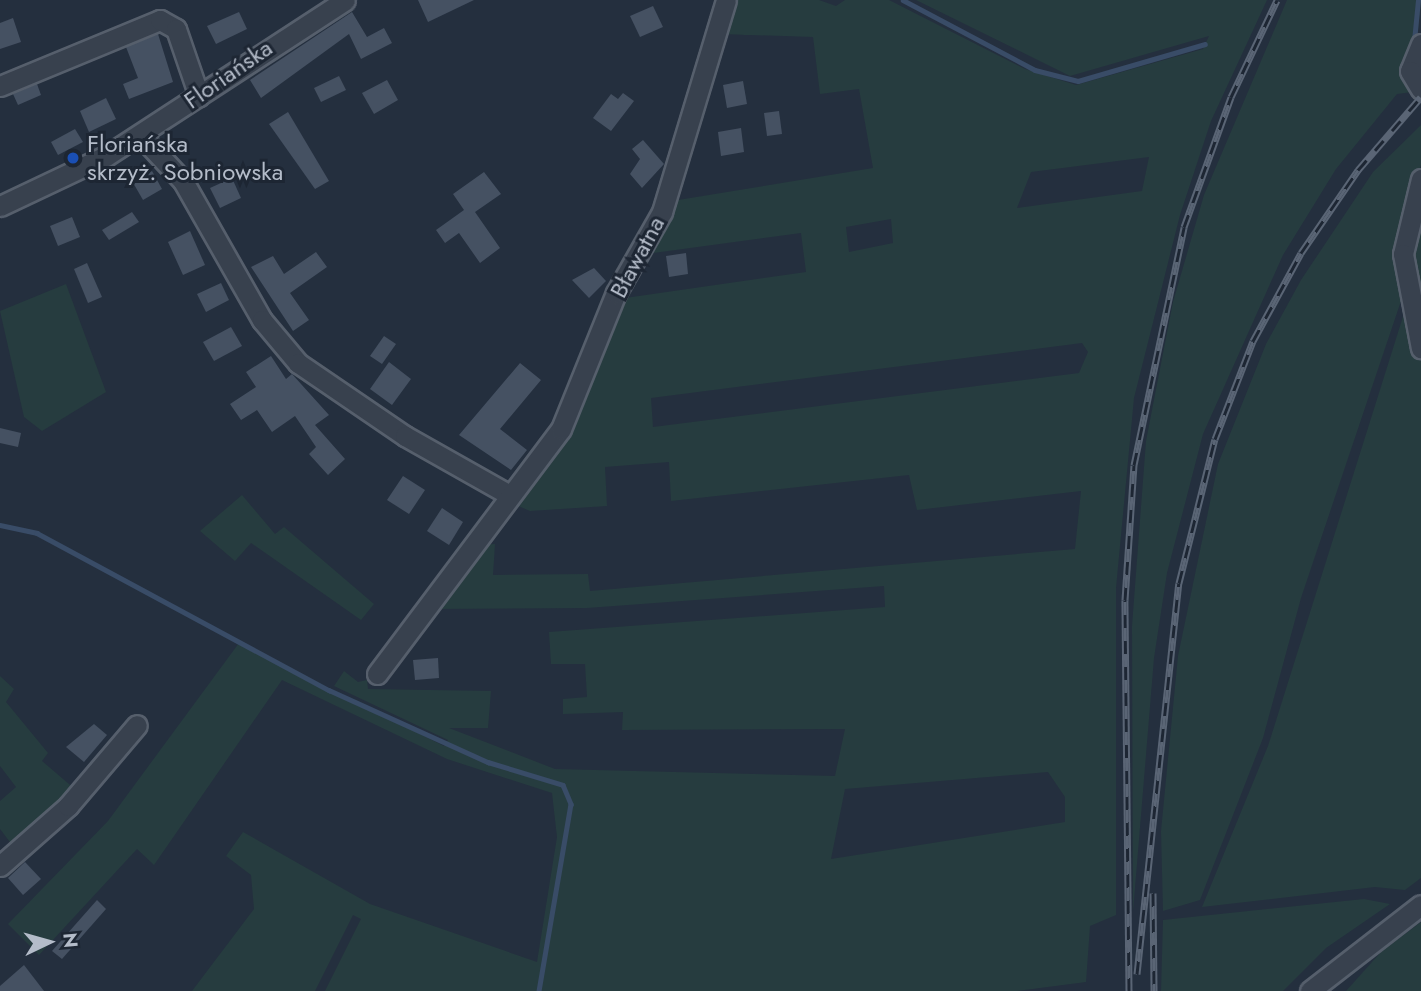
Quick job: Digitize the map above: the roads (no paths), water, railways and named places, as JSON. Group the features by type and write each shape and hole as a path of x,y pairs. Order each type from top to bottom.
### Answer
{"street":[{"name":"Bławatna","path":"377,674 508,494 561,429 615,293 662,212 726,0"},
{"name":"Floriańska","path":"0,206 56,183 140,135 340,1"},
{"path":"0,86 160,20 176,29 198,96"},
{"path":"1421,44 1410,67 1421,89"},
{"path":"140,135 183,181 262,320 298,363 405,436 508,494"},
{"path":"1421,179 1403,254 1421,348"},
{"path":"0,866 68,806 137,725"},
{"path":"1310,991 1421,905"}],"waterway":[{"path":"903,0 1035,70 1078,81 1205,44"},
{"path":"1414,41 1418,0"},
{"path":"0,525 37,533 329,690 488,762 563,785 571,804 539,991"}],"railway":[{"path":"1129,991 1125,600 1134,465 1184,227 1231,97 1277,0"},
{"path":"1137,974 1179,583 1215,439 1253,341 1301,253 1358,170 1421,97"},
{"path":"1153,893 1154,991"}],"place":[{"name":"Floriańska skrzyż. Sobniowska","path":"73,158"}]}
